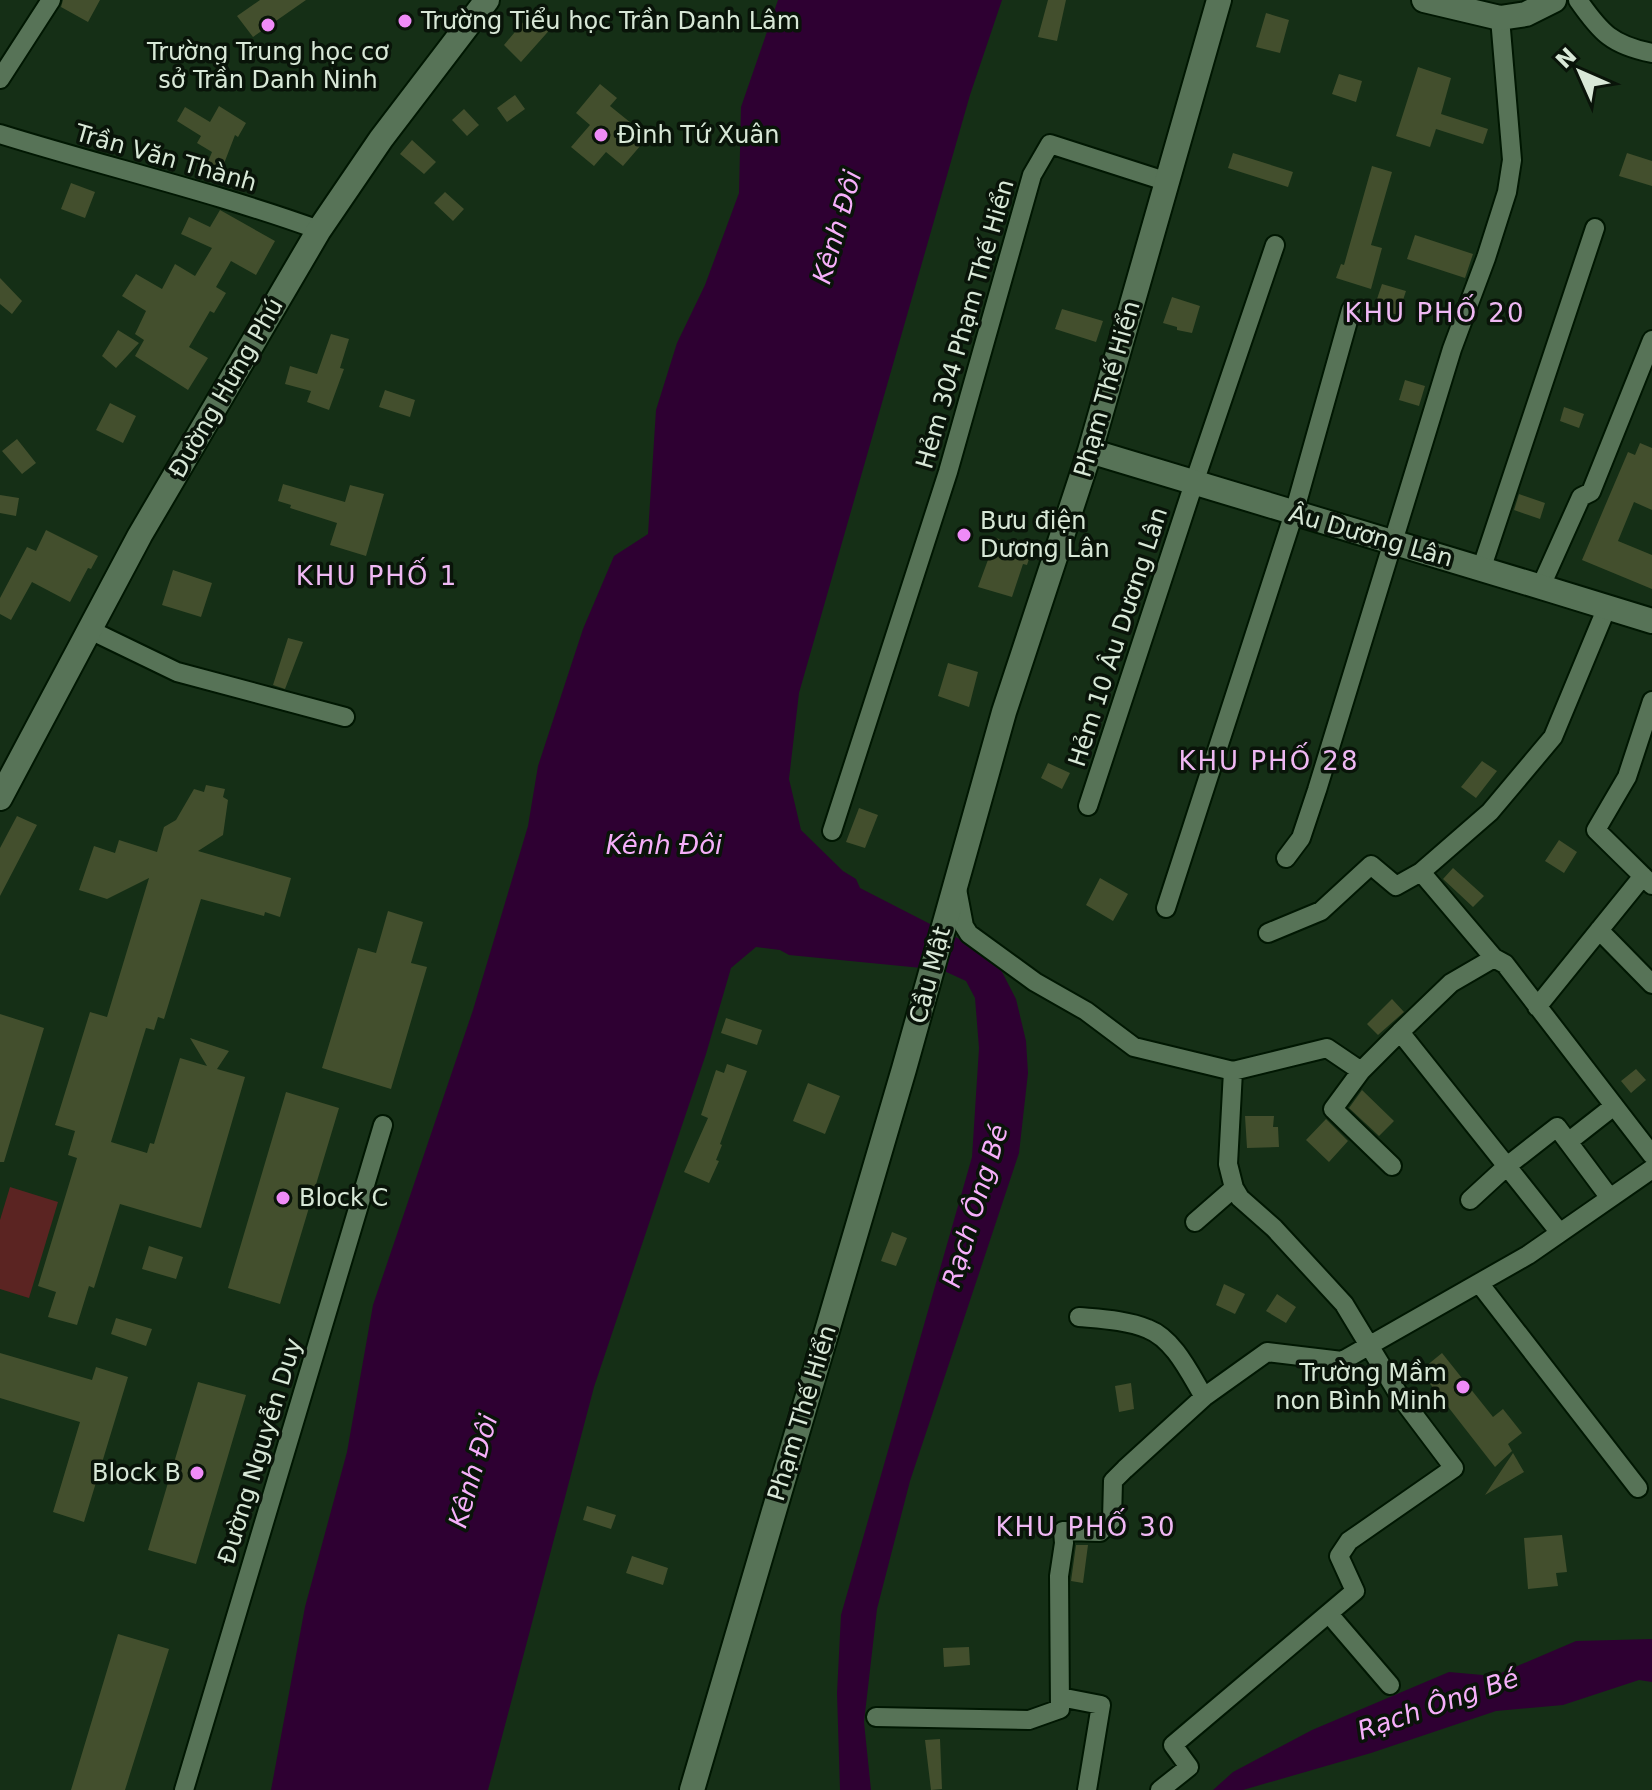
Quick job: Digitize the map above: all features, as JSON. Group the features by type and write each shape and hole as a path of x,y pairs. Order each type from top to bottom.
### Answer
{"main road":[{"name":"Đường Hưng Phú","path":"0,798 140,535 319,230 381,139 487,0"},
{"name":"Phạm Thế Hiển","path":"947,913 1004,712 1090,451 1219,0"},
{"path":"1424,0 1476,15 1500,18 1526,14 1554,0"},
{"name":"Âu Dương Lân","path":"1090,451 1392,543 1482,567 1652,621"},
{"name":"Cầu Mật","path":"913,1037 947,913"},
{"name":"Phạm Thế Hiển","path":"692,1790 913,1037"}],"street":[{"path":"0,79 51,0"},
{"path":"1578,0 1599,30 1614,42 1652,53"},
{"path":"1286,858 1301,838 1452,349 1507,192 1512,160 1500,18"},
{"name":"Trần Văn Thành","path":"0,134 206,192 319,230"},
{"name":"Hẻm 304 Phạm Thế Hiển","path":"832,831 948,472 1032,175 1050,144 1168,182"},
{"path":"1482,567 1595,228"},
{"name":"Hẻm 10 Âu Dương Lân","path":"1088,806 1275,245"},
{"path":"1166,908 1294,513 1351,310"},
{"path":"1541,586 1581,497 1591,492 1652,340"},
{"path":"1268,933 1321,911 1371,865 1396,886 1421,872 1490,812 1553,737 1607,607"},
{"path":"88,629 177,672 345,717"},
{"path":"1537,1007 1599,930 1647,880 1596,830 1627,777 1652,701"},
{"path":"1421,872 1494,958 1505,964 1652,1155"},
{"path":"956,887 964,926 969,934 1035,982 1086,1011 1134,1047 1233,1071 1327,1048 1361,1071"},
{"path":"1599,930 1652,984"},
{"path":"1392,1166 1333,1109 1361,1071 1451,983 1494,958"},
{"path":"1400,1032 1560,1233"},
{"path":"1160,1790 1189,1767 1173,1745 1355,1591 1339,1556 1349,1541 1454,1468 1399,1395 1344,1304 1274,1228 1240,1198 1234,1188 1228,1164 1233,1071"},
{"path":"1568,1142 1614,1106"},
{"name":"Đường Nguyễn Duy","path":"184,1790 383,1125"},
{"path":"1470,1200 1557,1127 1610,1198"},
{"path":"876,1717 1029,1720 1060,1709 1059,1576 1063,1531 1100,1532 1112,1520 1113,1481 1204,1397 1267,1352 1342,1361 1528,1255 1652,1169"},
{"path":"1195,1222 1234,1188"},
{"path":"1479,1283 1638,1488"},
{"path":"1079,1317 1150,1329 1173,1348 1204,1397"},
{"path":"1329,1614 1390,1685"},
{"path":"1060,1697 1101,1705 1087,1790"}],"shaded area":[{"path":"10,1187 58,1202 29,1298 0,1289 0,1220"}],"water":[{"name":"Kênh Đôi","path":"778,0 1002,0 970,95 799,693 789,779 801,830 843,871 856,879 860,888 973,946 1001,970 1016,999 1026,1041 1028,1073 1019,1153 910,1481 877,1609 864,1722 871,1790 840,1790 837,1693 841,1615 972,1157 979,1048 975,998 966,981 942,970 789,955 780,950 756,947 731,968 706,1054 594,1387 488,1790 271,1790 305,1607 347,1452 373,1305 473,1010 528,826 538,766 583,629 614,556 648,534 656,410 677,343 705,285 739,193 741,107"},
{"name":"Rạch Ông Bé","path":"1652,1639 1652,1682 1639,1680 1563,1705 1496,1711 1371,1753 1243,1790 1213,1790 1233,1772 1312,1730 1449,1672 1494,1676 1576,1641"}],"building":[{"path":"63,0 100,0 88,22 61,7"},
{"path":"260,0 306,0 253,37 237,16"},
{"path":"1048,0 1066,0 1057,41 1038,37"},
{"path":"535,8 554,25 521,62 504,45"},
{"path":"1266,13 1289,20 1280,53 1256,47"},
{"path":"1418,67 1451,78 1441,114 1488,129 1483,144 1436,129 1430,147 1396,136"},
{"path":"1339,74 1362,81 1356,102 1332,94"},
{"path":"600,84 617,98 610,106 631,123 625,130 641,145 623,166 606,152 594,166 571,147 590,125 576,113"},
{"path":"515,95 525,109 507,122 497,108"},
{"path":"219,106 246,123 238,137 235,135 220,174 205,169 212,152 197,143 201,136 177,121 185,107 210,122"},
{"path":"464,109 479,125 467,136 452,120"},
{"path":"412,140 436,162 424,174 400,154"},
{"path":"1233,153 1293,172 1288,187 1228,168"},
{"path":"1627,153 1652,161 1652,186 1619,176"},
{"path":"1372,166 1392,172 1371,245 1382,248 1371,289 1336,278 1341,264 1344,265"},
{"path":"71,183 95,192 85,218 61,209"},
{"path":"445,192 464,209 453,221 434,203"},
{"path":"220,210 275,241 256,275 231,261 216,287 226,293 214,313 210,311 189,347 208,358 188,390 135,356 144,340 135,334 146,311 122,296 136,274 162,289 175,264 195,276 212,248 181,234 189,217 210,227"},
{"path":"1415,235 1473,254 1465,278 1407,259"},
{"path":"0,278 22,301 12,314 0,304"},
{"path":"1382,284 1406,291 1398,315 1374,308"},
{"path":"1172,297 1200,306 1192,333 1163,323"},
{"path":"1062,309 1103,321 1096,342 1055,329"},
{"path":"118,330 139,343 116,368 102,356"},
{"path":"331,334 349,339 340,368 344,369 329,410 307,402 311,391 285,384 290,366 317,374"},
{"path":"1405,380 1425,386 1419,406 1399,400"},
{"path":"385,390 415,400 410,417 379,407"},
{"path":"110,403 136,416 123,443 96,430"},
{"path":"1564,407 1584,414 1579,428 1560,421"},
{"path":"17,439 36,463 22,474 2,451"},
{"path":"1640,443 1652,448 1652,510 1634,502 1618,541 1652,555 1652,589 1582,560 1628,452 1635,455"},
{"path":"283,484 345,502 350,485 384,494 366,556 330,545 337,523 278,501"},
{"path":"1519,494 1545,503 1540,519 1514,510"},
{"path":"0,495 19,498 16,516 0,513"},
{"path":"46,530 98,556 70,602 32,582 11,620 0,614 0,598 27,547 36,551"},
{"path":"996,538 1032,550 1027,565 1023,564 1012,597 978,587"},
{"path":"173,570 212,583 201,617 162,605"},
{"path":"288,638 303,642 285,689 273,685"},
{"path":"948,663 978,672 969,707 938,696"},
{"path":"1482,761 1497,771 1476,798 1461,787"},
{"path":"1048,763 1070,773 1062,789 1041,778"},
{"path":"206,785 225,789 223,797 228,800 223,835 198,851 291,878 280,917 265,912 264,916 201,899 164,1019 158,1017 154,1030 146,1028 111,1142 147,1153 150,1143 154,1144 180,1058 207,1066 190,1038 229,1051 217,1069 245,1077 201,1228 120,1204 94,1288 89,1286 77,1325 48,1317 56,1292 38,1286 77,1158 68,1155 75,1131 55,1125 90,1012 107,1017 149,878 107,899 79,890 94,846 115,853 119,840 157,852 164,827 176,820 194,789 204,792"},
{"path":"859,808 878,815 865,848 846,842"},
{"path":"17,816 37,825 0,896 0,848"},
{"path":"1559,840 1577,852 1564,873 1545,861"},
{"path":"1453,868 1484,896 1473,907 1443,879"},
{"path":"1100,878 1128,894 1113,921 1086,905"},
{"path":"388,911 423,922 411,963 427,967 391,1089 322,1068 358,948 376,953"},
{"path":"1392,999 1404,1012 1378,1035 1367,1024"},
{"path":"0,1014 44,1028 4,1162 0,1162"},
{"path":"726,1018 762,1030 757,1045 721,1033"},
{"path":"727,1064 747,1071 720,1144 716,1160 719,1161 709,1183 684,1172 708,1118 701,1115 716,1070 724,1073"},
{"path":"1636,1069 1646,1080 1631,1093 1621,1081"},
{"path":"808,1083 840,1096 825,1134 793,1121"},
{"path":"1362,1090 1394,1121 1379,1136 1349,1108"},
{"name":"Block C","path":"286,1092 339,1108 280,1304 228,1288"},
{"path":"1245,1116 1274,1116 1273,1127 1278,1127 1279,1147 1247,1148"},
{"path":"1326,1119 1348,1141 1329,1162 1306,1140"},
{"path":"892,1232 907,1238 896,1266 881,1261"},
{"path":"149,1246 183,1257 176,1279 142,1269"},
{"path":"1224,1284 1245,1294 1235,1314 1216,1305"},
{"path":"1277,1294 1296,1307 1286,1323 1266,1311"},
{"path":"116,1318 152,1329 146,1346 111,1334"},
{"path":"0,1353 92,1380 96,1367 128,1377 84,1522 53,1512 80,1422 0,1398"},
{"path":"1442,1353 1493,1417 1503,1409 1522,1433 1508,1444 1512,1451 1495,1467 1420,1371"},
{"name":"Block B","path":"198,1382 246,1395 196,1564 148,1550"},
{"path":"1131,1383 1134,1409 1119,1412 1115,1386"},
{"path":"1513,1453 1524,1472 1485,1495"},
{"path":"587,1506 616,1515 611,1529 583,1520"},
{"path":"1562,1535 1567,1572 1556,1573 1558,1586 1528,1589 1524,1538"},
{"path":"1076,1545 1088,1545 1083,1583 1071,1581"},
{"path":"632,1556 668,1568 663,1585 626,1573"},
{"path":"118,1634 169,1649 125,1790 71,1790"},
{"path":"969,1647 970,1665 944,1667 943,1648"},
{"path":"940,1739 942,1789 931,1790 925,1740"}],"place":[{"name":"Trường Tiểu học Trần Danh Lâm","path":"405,21"},
{"name":"Trường Trung học cơ sở Trần Danh Ninh","path":"268,25"},
{"name":"Đình Tứ Xuân","path":"601,135"},
{"name":"Bưu điện Dương Lân","path":"964,535"},
{"name":"Block C","path":"283,1198"},
{"name":"Trường Mầm non Bình Minh","path":"1463,1387"},
{"name":"Block B","path":"197,1473"}],"district":[{"name":"KHU PHỐ 20","path":"1435,313"},
{"name":"KHU PHỐ 1","path":"377,576"},
{"name":"KHU PHỐ 28","path":"1269,761"},
{"name":"KHU PHỐ 30","path":"1086,1527"}]}
